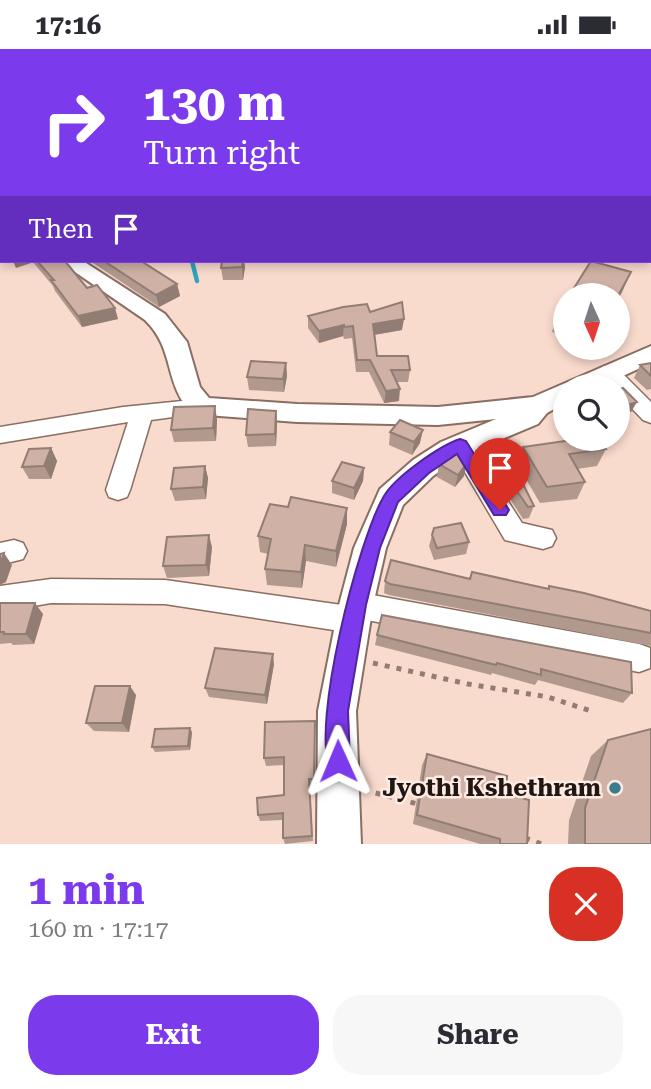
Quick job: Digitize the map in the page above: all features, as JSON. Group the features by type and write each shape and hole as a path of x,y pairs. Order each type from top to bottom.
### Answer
{"main road":[{"path":"72,263 153,315 165,326 176,343 183,381 191,398 202,407 297,414 438,415 552,399"},
{"path":"605,374 651,354"},
{"path":"339,844 337,711 370,548 391,498 423,468 460,445 529,417 552,399"}],"street":[{"path":"609,372 651,415"},
{"path":"0,435 142,413 202,407"},
{"path":"118,490 142,413"},
{"path":"460,445 514,532 544,537"},
{"path":"0,599 51,591 165,592 355,613 639,658"}],"path":[{"path":"346,658 468,684 548,697 594,712"},
{"path":"338,786 386,794 426,806"},
{"path":"517,835 542,844"}],"building":[{"path":"39,263 67,263 87,288 97,285 115,308 78,316 51,280 54,280"},
{"path":"107,263 144,263 177,284 156,295"},
{"path":"222,263 243,263 242,267 221,268"},
{"path":"590,263 631,272 625,283 577,283"},
{"path":"402,302 404,319 373,324 377,356 408,356 410,370 391,370 400,389 386,391 370,360 357,360 353,326 344,325 319,331 308,316 367,304 370,312"},
{"path":"251,361 286,363 283,379 247,377"},
{"path":"651,363 651,376 640,365"},
{"path":"630,395 637,402 630,404"},
{"path":"215,406 213,428 171,430 174,407"},
{"path":"248,409 276,411 275,434 246,435"},
{"path":"400,420 423,430 414,442 390,432"},
{"path":"553,443 553,451 591,451 569,454 585,482 547,487 523,447"},
{"path":"51,448 44,466 22,467 29,449"},
{"path":"459,450 467,463 458,475 439,464"},
{"path":"342,462 364,468 354,488 332,481"},
{"path":"205,466 203,487 171,489 174,468"},
{"path":"522,482 534,506 528,507 512,484"},
{"path":"291,497 347,508 336,551 305,545 301,572 265,569 271,539 258,536 270,504 288,507"},
{"path":"461,523 469,542 437,548 432,535 434,528"},
{"path":"209,535 206,565 163,566 167,537"},
{"path":"391,560 470,579 472,572 549,589 549,586 651,611 651,633 390,584 385,581"},
{"path":"0,603 35,603 26,634 0,632"},
{"path":"382,615 631,662 632,693 541,669 541,675 377,635"},
{"path":"215,648 273,654 265,695 205,688"},
{"path":"95,686 130,686 122,723 86,723"},
{"path":"315,721 314,779 309,779 312,836 283,838 283,813 258,815 257,798 284,795 284,757 264,758 265,722"},
{"path":"190,728 188,746 152,747 155,729"},
{"name":"Jyothi Kshethram","path":"651,729 651,844 585,844 585,808 608,740"},
{"path":"427,754 507,776 506,794 529,800 527,844 500,844 500,839 417,815"}],"waterway":[{"path":"192,263 197,281"}],"place":[{"name":"Jyothi Kshethram","path":"615,788"}],"route":[{"path":"338,761 337,711 356,605 370,548 391,498 423,468 460,445 500,510"}]}
